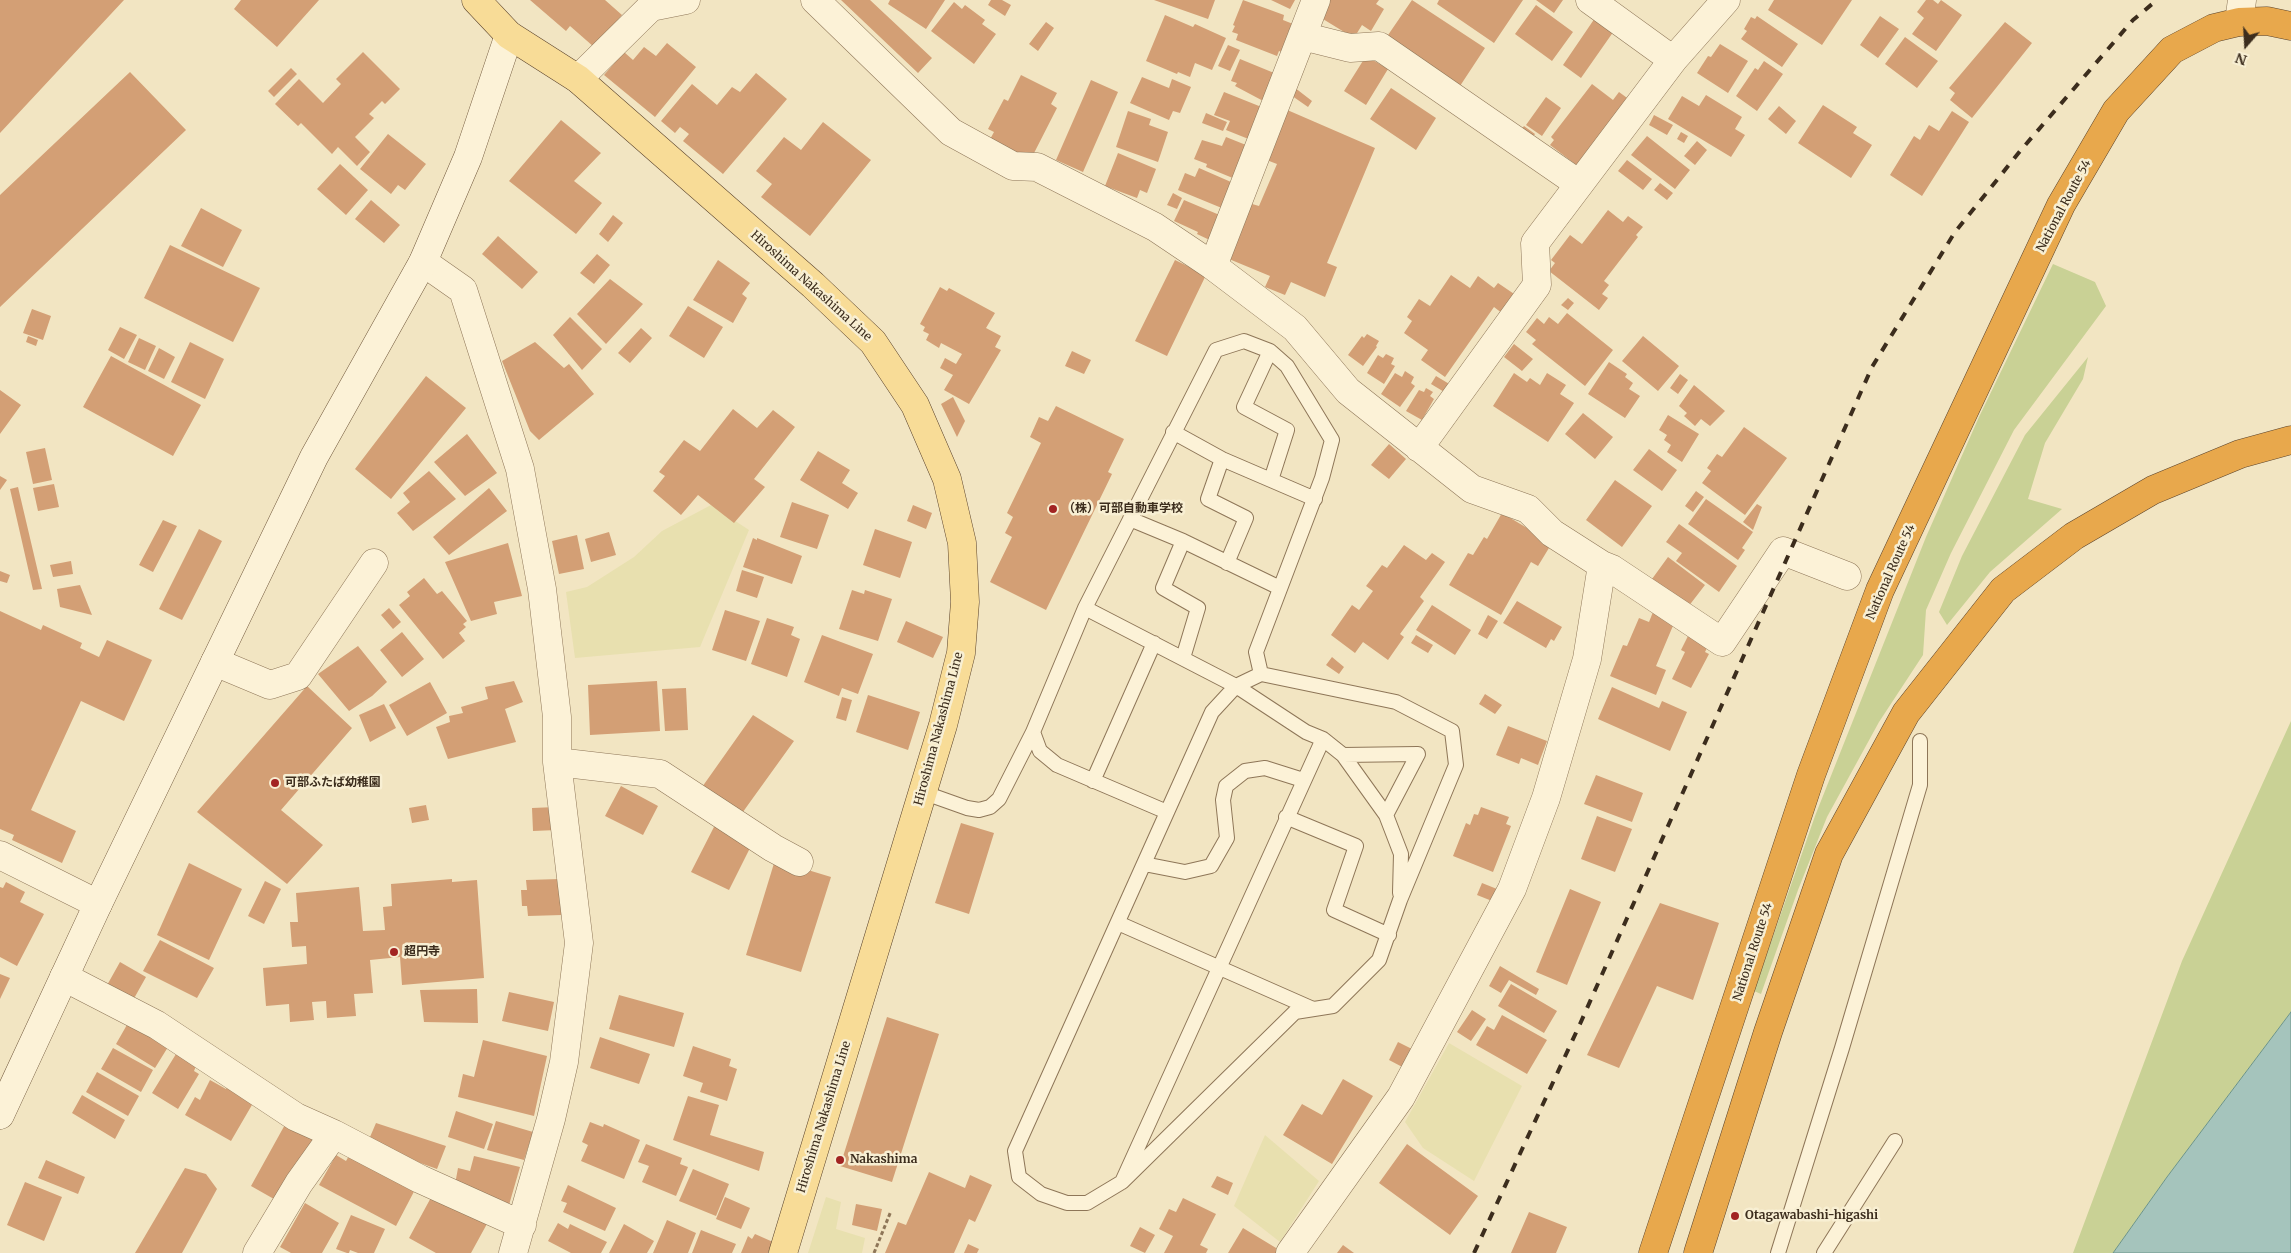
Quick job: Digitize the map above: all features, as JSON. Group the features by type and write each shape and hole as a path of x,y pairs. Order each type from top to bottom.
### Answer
{"highway":[{"name":"National Route 54","path":"1654,1253 1811,775 1880,590 2053,222 2116,111 2172,50 2214,28 2241,11 2279,23"},
{"path":"1698,1253 1768,1032 1829,854 1906,713 2003,590 2074,536 2153,490 2240,454 2291,440"}],"main road":[{"name":"Hiroshima Nakashima Line","path":"476,0 509,35 578,79 813,285 873,342 915,405 947,479 962,543 965,602 961,653 943,725 783,1253"}],"street":[{"path":"578,79 651,7 686,0"},
{"path":"815,0 951,132 1012,166 1037,167 1155,227 1213,266 1295,328 1348,391 1472,488 1528,509 1552,533 1602,565 1612,568 1722,642 1783,551 1848,576"},
{"path":"1213,266 1316,0"},
{"path":"1590,0 1673,60"},
{"path":"1419,448 1537,286 1535,243 1673,60 1726,0"},
{"path":"0,1115 98,904 314,457 424,262 468,156 509,35"},
{"path":"1302,36 1350,48 1379,46 1579,184"},
{"path":"424,262 463,290 520,469 542,589 557,718 557,762 579,944 564,1062 513,1253"},
{"path":"214,662 270,685 298,676 374,563"},
{"path":"1290,1253 1401,1097 1512,889 1546,798 1588,659 1602,565"},
{"path":"557,762 660,774 764,843 799,862"},
{"path":"0,855 98,904"},
{"path":"64,977 157,1025 296,1117 334,1134 420,1179 522,1225"},
{"path":"257,1253 299,1183 334,1134"}],"lane":[{"path":"922,792 967,808 979,810 990,807 999,799 1033,732 1085,608 1216,350 1244,341 1270,351 1287,366 1332,440 1314,499 1256,652 1261,674"},
{"path":"1270,351 1244,407 1287,430 1271,480"},
{"path":"1173,432 1222,459 1314,499"},
{"path":"1222,459 1208,499 1246,518 1227,563"},
{"path":"1130,519 1183,541 1280,588"},
{"path":"1183,541 1162,588 1198,608 1183,658"},
{"path":"1085,608 1236,686 1306,732 1322,738 1343,754 1386,815 1400,854 1400,900"},
{"path":"1093,780 1154,643"},
{"path":"1261,674 1396,702 1452,730 1456,765 1400,900 1379,960 1333,1006 1295,1012 1122,1182 1087,1202 1067,1202 1040,1194 1019,1177 1015,1151 1212,712 1236,686 1261,674"},
{"path":"1033,732 1040,751 1057,765 1167,812"},
{"path":"1122,1182 1322,738"},
{"path":"1778,1253 1842,1048 1920,785 1920,741"},
{"path":"1343,754 1418,754 1386,815"},
{"path":"1144,864 1185,872 1211,866 1227,838 1223,800 1226,786 1245,771 1265,768 1303,780"},
{"path":"1286,817 1356,846 1334,910 1389,934"},
{"path":"1118,923 1313,1009"},
{"path":"1824,1253 1896,1141"}],"path":[{"path":"874,1253 891,1211"}],"shaded area":[{"path":"711,505 749,530 700,647 575,658 566,592 587,587 634,557 662,531"},
{"path":"1449,1043 1522,1086 1474,1181 1423,1148 1405,1122"},
{"path":"1265,1135 1319,1181 1280,1242 1234,1206"},
{"path":"826,1197 841,1202 836,1229 865,1238 862,1253 808,1253"}],"green space":[{"path":"2053,264 2095,282 2106,306 2014,430 1951,553 1926,610 1923,655 1879,722 1827,817 1798,890 1761,994 1754,991 1815,816 1926,537 1979,417"},
{"path":"2088,357 2083,379 2045,443 2028,499 2062,509 1990,572 1947,625 1939,612 1962,556 2025,435"},
{"path":"2291,721 2291,1012 2167,1177 2113,1253 2073,1253 2182,961"}],"water":[{"path":"2291,1012 2291,1253 2113,1253 2167,1177"}],"building":[{"path":"0,0 124,0 0,133"},
{"path":"241,0 319,0 277,47 234,9"},
{"path":"530,0 605,0 622,15 594,47 570,26 566,31"},
{"path":"841,0 870,0 932,58 918,73"},
{"path":"890,0 945,0 926,29 888,4"},
{"path":"991,0 1002,0 1011,5 1005,16 988,5"},
{"path":"1154,0 1215,0 1208,19"},
{"path":"1243,0 1284,15 1283,20 1293,24 1284,53 1279,51 1277,56 1236,40 1238,34 1232,32 1235,26 1233,25"},
{"path":"1271,0 1295,0 1290,9"},
{"path":"1329,0 1379,0 1376,4 1384,9 1371,31 1362,25 1354,38 1318,16"},
{"path":"1412,0 1485,48 1460,86 1386,38"},
{"path":"1439,0 1523,0 1494,43 1437,4"},
{"path":"1536,0 1563,0 1554,13"},
{"path":"1774,0 1852,0 1822,45 1768,10"},
{"path":"1926,0 1933,0 1938,4 1941,0 1962,15 1936,51 1912,34 1924,18 1917,12"},
{"path":"954,2 962,9 965,5 985,20 982,24 996,34 974,64 931,31"},
{"path":"1536,5 1573,32 1552,61 1515,34"},
{"path":"1165,15 1193,27 1195,24 1226,38 1212,70 1195,63 1190,77 1178,72 1177,74 1146,61"},
{"path":"1597,15 1616,28 1581,78 1563,65"},
{"path":"1757,16 1798,44 1782,67 1741,39 1747,31 1744,29 1751,17 1755,19"},
{"path":"1880,16 1899,29 1878,58 1860,45"},
{"path":"1046,22 1054,28 1038,51 1029,44"},
{"path":"2005,22 2032,43 1972,118 1950,100 1955,93 1949,88"},
{"path":"1905,37 1938,61 1917,88 1885,64"},
{"path":"667,43 696,67 655,117 604,75 624,52 633,60 644,47 656,56"},
{"path":"1720,44 1748,61 1728,93 1697,73 1708,56 1711,57"},
{"path":"1228,45 1240,50 1230,71 1218,66"},
{"path":"363,52 400,89 385,104 382,101 369,114 374,118 355,137 370,152 357,166 338,147 332,154 301,123 298,126 275,104 299,79 323,103 341,84 336,79"},
{"path":"1366,56 1388,69 1366,105 1344,91"},
{"path":"1240,59 1279,75 1267,103 1235,86 1237,83 1231,81"},
{"path":"1764,61 1783,74 1757,111 1736,96 1755,68 1758,70"},
{"path":"291,68 297,74 274,97 268,91"},
{"path":"130,72 186,130 0,307 0,195"},
{"path":"756,73 787,99 723,174 683,141 689,134 680,127 675,133 661,121 692,84 717,105 732,87 740,92"},
{"path":"1021,75 1057,93 1051,104 1057,108 1032,157 1024,152 1020,159 988,143 994,132 988,129 1004,99 1008,101"},
{"path":"1142,77 1169,88 1172,79 1191,87 1180,113 1173,111 1169,120 1130,103"},
{"path":"1091,80 1118,92 1083,172 1056,160"},
{"path":"1290,84 1312,101 1308,107 1285,91"},
{"path":"1592,84 1613,100 1619,92 1634,103 1583,170 1550,145 1554,140 1551,137"},
{"path":"1391,88 1436,118 1416,150 1370,119"},
{"path":"1224,92 1264,108 1251,140 1226,130 1230,121 1214,115"},
{"path":"1706,95 1742,117 1735,129 1745,135 1731,157 1668,119 1682,96 1699,106"},
{"path":"1546,97 1561,108 1542,136 1526,125"},
{"path":"1823,105 1857,127 1853,133 1872,145 1851,178 1798,143"},
{"path":"1779,106 1796,121 1786,134 1768,119"},
{"path":"1285,109 1375,148 1327,263 1337,267 1325,297 1291,282 1285,295 1265,287 1270,276 1229,259 1252,204 1259,206 1277,164 1264,159"},
{"path":"1128,111 1151,119 1149,125 1168,132 1158,162 1116,147"},
{"path":"1952,111 1969,122 1922,196 1890,175 1914,136 1920,140 1929,125 1939,131"},
{"path":"1206,113 1227,122 1223,131 1202,123"},
{"path":"1654,115 1673,125 1667,135 1649,125"},
{"path":"561,120 601,153 574,181 602,203 576,234 509,181"},
{"path":"823,122 871,160 810,236 761,197 772,184 756,171 784,137 801,150"},
{"path":"1524,126 1535,134 1531,140 1520,131"},
{"path":"1681,132 1688,136 1684,143 1677,139"},
{"path":"388,134 426,164 405,190 398,185 391,194 360,169"},
{"path":"1647,136 1690,170 1675,189 1631,155"},
{"path":"1226,137 1246,145 1240,181 1206,167 1207,164 1194,159 1202,140 1222,146"},
{"path":"1697,141 1707,150 1695,165 1684,156"},
{"path":"1118,153 1156,169 1147,193 1140,190 1137,198 1105,186"},
{"path":"1627,160 1652,179 1643,190 1618,171"},
{"path":"340,164 368,190 346,215 317,189"},
{"path":"1199,168 1231,182 1226,194 1234,197 1229,211 1178,190 1185,173 1195,177"},
{"path":"1660,183 1673,193 1667,200 1654,190"},
{"path":"1173,193 1182,198 1177,209 1167,205"},
{"path":"371,200 400,225 384,243 355,219"},
{"path":"1184,200 1229,219 1218,244 1174,221"},
{"path":"201,208 242,230 223,267 181,246"},
{"path":"1608,210 1623,222 1628,216 1643,227 1636,235 1638,237 1604,281 1609,285 1602,294 1608,298 1599,310 1549,271 1555,263 1551,260 1570,235 1582,244"},
{"path":"613,215 623,223 608,242 599,234"},
{"path":"498,236 538,272 522,289 482,254"},
{"path":"170,245 260,288 233,342 144,298"},
{"path":"597,254 610,265 594,284 580,273"},
{"path":"718,260 750,283 742,294 747,298 733,323 693,300"},
{"path":"1175,260 1206,275 1167,356 1135,341"},
{"path":"1451,275 1470,288 1478,276 1494,288 1498,283 1520,298 1507,317 1494,307 1445,377 1421,360 1428,350 1404,333 1412,321 1407,317 1419,299 1430,306"},
{"path":"610,279 643,304 606,344 577,314"},
{"path":"940,287 947,291 949,288 995,313 986,328 1001,336 995,347 1001,350 969,404 944,390 953,375 940,368 945,358 956,364 962,354 941,343 939,348 926,340 929,334 923,331 925,327 920,324"},
{"path":"1568,298 1574,303 1568,310 1561,305"},
{"path":"688,306 723,327 704,358 669,336"},
{"path":"32,309 51,316 43,340 23,333"},
{"path":"1567,313 1613,350 1585,386 1532,344 1536,340 1526,332 1537,318 1544,324 1549,317 1558,324"},
{"path":"570,317 602,349 582,370 553,335"},
{"path":"120,327 137,335 124,359 108,350"},
{"path":"641,328 652,338 630,363 618,353"},
{"path":"1367,334 1379,341 1377,347 1363,366 1348,355 1362,336 1364,338"},
{"path":"28,336 38,340 36,346 26,342"},
{"path":"1643,336 1679,366 1658,391 1622,361"},
{"path":"139,338 156,346 145,370 128,362"},
{"path":"190,342 224,359 205,399 171,382"},
{"path":"535,342 564,368 569,364 594,394 539,440 530,431 502,361"},
{"path":"1514,344 1533,359 1522,371 1504,357"},
{"path":"159,348 175,357 164,379 148,371"},
{"path":"1072,351 1091,360 1084,374 1065,366"},
{"path":"1386,354 1394,358 1391,364 1395,366 1384,384 1367,373 1378,355 1383,358"},
{"path":"111,356 201,405 173,456 83,407"},
{"path":"1609,362 1627,374 1625,377 1633,383 1629,389 1640,396 1625,418 1588,394"},
{"path":"1405,371 1414,377 1411,383 1415,386 1400,407 1381,394 1395,373 1402,377"},
{"path":"1514,373 1527,382 1530,378 1540,385 1547,373 1566,385 1560,394 1574,403 1548,442 1493,406"},
{"path":"1680,374 1688,380 1678,394 1670,388"},
{"path":"426,376 466,408 391,499 355,469"},
{"path":"1436,376 1451,385 1446,393 1431,384"},
{"path":"1694,385 1725,411 1710,426 1701,419 1695,426 1684,416 1687,413 1679,406"},
{"path":"1426,388 1433,392 1430,396 1434,399 1422,420 1406,411 1419,390 1424,392"},
{"path":"0,390 21,405 0,434"},
{"path":"953,397 965,421 957,437 941,404"},
{"path":"1056,406 1124,439 1108,472 1112,474 1046,610 990,582 1012,537 1005,533 1013,517 1007,513 1041,443 1030,437 1039,417 1048,421"},
{"path":"733,409 757,428 773,410 795,427 754,479 765,487 734,523 698,495 681,515 653,491 665,476 659,472 684,440 700,451"},
{"path":"1583,413 1613,437 1595,459 1565,434"},
{"path":"1668,415 1699,434 1682,462 1667,452 1671,445 1664,440 1667,435 1659,430"},
{"path":"1744,427 1787,458 1745,515 1702,483 1711,471 1707,468 1717,454 1722,457"},
{"path":"467,434 497,473 465,496 434,462"},
{"path":"1389,444 1406,459 1389,479 1371,465"},
{"path":"45,448 52,480 33,484 26,452"},
{"path":"1649,449 1677,470 1662,491 1633,470"},
{"path":"818,451 850,470 842,483 858,493 848,509 800,480"},
{"path":"429,471 456,499 413,531 397,513 410,502 403,493"},
{"path":"0,476 7,480 0,490"},
{"path":"1615,480 1652,506 1622,547 1586,520"},
{"path":"54,484 59,507 38,511 33,488"},
{"path":"18,487 42,589 33,590 10,489"},
{"path":"489,488 507,511 449,555 433,537"},
{"path":"1696,491 1704,497 1693,512 1685,506"},
{"path":"1706,499 1753,532 1742,548 1745,550 1738,560 1688,524"},
{"path":"792,502 829,515 817,549 780,537"},
{"path":"1757,504 1762,507 1753,530 1743,522"},
{"path":"913,505 932,513 926,529 907,521"},
{"path":"1502,513 1552,543 1538,566 1531,562 1501,615 1449,585 1468,553 1473,555 1484,537 1487,539"},
{"path":"163,520 177,526 153,572 139,565"},
{"path":"1679,524 1737,566 1719,592 1676,561 1682,553 1666,542"},
{"path":"199,529 222,541 182,620 159,609"},
{"path":"875,529 912,542 900,578 863,565"},
{"path":"609,532 616,555 591,562 585,539"},
{"path":"577,535 584,569 559,574 552,541"},
{"path":"753,538 802,556 792,584 743,567"},
{"path":"508,543 522,596 494,602 497,614 471,621 445,562"},
{"path":"1404,545 1426,560 1432,553 1445,562 1420,597 1424,601 1400,634 1404,637 1388,660 1363,642 1355,653 1331,635 1352,605 1359,610 1373,591 1366,586 1382,565 1387,568"},
{"path":"1668,557 1705,585 1688,607 1652,579"},
{"path":"71,561 73,574 53,577 50,565"},
{"path":"742,570 764,577 757,598 736,591"},
{"path":"0,571 10,575 7,583 0,581"},
{"path":"424,578 437,594 442,591 467,621 463,624 466,627 459,633 465,641 443,659 399,605 410,596 407,592"},
{"path":"80,585 92,615 60,607 57,589"},
{"path":"852,590 864,594 865,590 892,599 878,641 839,629"},
{"path":"1517,601 1562,627 1554,641 1551,639 1546,648 1503,623"},
{"path":"1432,605 1471,630 1455,655 1416,630"},
{"path":"389,608 401,622 393,629 381,615"},
{"path":"725,610 760,621 746,661 712,650"},
{"path":"0,611 41,630 43,625 82,643 80,648 99,657 107,640 152,660 124,721 81,701 31,810 76,831 62,863 12,840 14,835 0,829"},
{"path":"1653,612 1675,621 1656,666 1666,670 1656,695 1610,676 1623,645 1627,646 1639,618 1649,622"},
{"path":"1488,615 1498,621 1487,639 1478,634"},
{"path":"767,618 794,627 791,635 800,639 787,677 751,664"},
{"path":"906,621 943,637 933,658 897,642"},
{"path":"402,632 424,659 402,677 380,650"},
{"path":"1689,634 1709,644 1705,652 1709,654 1691,688 1672,679 1685,652 1681,650"},
{"path":"822,635 873,654 858,694 842,688 839,696 804,682"},
{"path":"1416,635 1433,645 1428,653 1411,643"},
{"path":"358,646 387,682 372,696 349,711 318,674"},
{"path":"1332,657 1344,667 1339,674 1326,665"},
{"path":"514,681 523,702 505,709 516,742 448,759 436,727 450,722 449,716 463,713 461,707 488,699 485,687"},
{"path":"657,681 660,731 590,735 588,685"},
{"path":"430,682 447,713 407,736 389,705"},
{"name":"可部ふたば幼稚園","path":"307,686 352,728 281,810 323,845 287,884 197,812"},
{"path":"1612,687 1659,708 1662,701 1687,712 1670,751 1598,719"},
{"path":"686,688 688,730 665,731 662,689"},
{"path":"1485,694 1502,705 1495,714 1479,704"},
{"path":"868,695 920,712 908,750 856,732"},
{"path":"842,697 852,700 846,721 836,718"},
{"path":"384,704 396,728 370,742 359,715"},
{"path":"753,715 794,741 740,816 700,790"},
{"path":"1508,726 1547,741 1538,765 1521,758 1519,764 1496,755"},
{"path":"1596,775 1643,793 1632,822 1584,804"},
{"path":"621,786 658,806 643,835 605,816"},
{"path":"426,805 429,820 412,823 409,808"},
{"path":"556,807 557,830 533,831 532,808"},
{"path":"1481,807 1509,817 1506,824 1511,826 1493,872 1453,856 1466,823 1470,825 1474,814 1478,815"},
{"path":"1597,816 1632,829 1615,872 1581,859"},
{"path":"716,823 753,842 729,890 691,872"},
{"path":"961,823 994,833 969,914 935,903"},
{"path":"775,860 831,877 801,972 746,955"},
{"path":"189,863 242,889 209,960 157,935"},
{"name":"超円寺","path":"452,879 452,882 477,880 484,978 402,985 400,957 370,960 373,993 354,994 356,1016 327,1018 326,1001 312,1002 314,1020 290,1022 289,1004 266,1006 263,968 307,964 306,946 292,947 290,922 298,922 296,893 359,887 363,931 385,930 383,907 392,906 391,884"},
{"path":"560,879 562,915 528,916 527,906 522,906 521,890 527,890 526,880"},
{"path":"265,881 281,889 264,924 248,916"},
{"path":"6,882 25,892 20,902 44,914 17,966 0,957 0,887 3,888"},
{"path":"1482,883 1502,891 1497,903 1477,895"},
{"path":"1570,889 1601,902 1567,985 1536,972"},
{"path":"1660,903 1719,923 1693,1000 1657,986 1619,1068 1587,1055"},
{"path":"160,940 214,968 197,998 143,971"},
{"path":"120,962 146,977 132,1002 106,987"},
{"path":"1500,966 1539,989 1536,995 1509,980 1501,993 1489,986"},
{"path":"0,974 10,978 0,999"},
{"path":"1511,984 1557,1011 1544,1033 1498,1006"},
{"path":"477,989 478,1023 424,1022 420,990"},
{"path":"509,992 554,1002 548,1031 502,1021"},
{"path":"619,995 684,1013 674,1047 609,1029"},
{"path":"1472,1010 1486,1019 1471,1041 1457,1032"},
{"path":"1502,1015 1547,1040 1527,1074 1476,1045 1487,1026 1494,1030"},
{"path":"887,1017 939,1034 892,1182 840,1166"},
{"path":"128,1023 168,1047 155,1068 116,1044"},
{"path":"600,1037 650,1054 639,1084 590,1068"},
{"path":"483,1040 547,1056 534,1116 458,1097 463,1074 474,1077"},
{"path":"1398,1042 1420,1053 1410,1071 1389,1060"},
{"path":"693,1046 731,1059 729,1066 737,1069 727,1101 700,1092 703,1083 683,1076"},
{"path":"113,1048 153,1070 141,1092 101,1069"},
{"path":"176,1054 196,1066 194,1071 199,1074 178,1109 152,1093"},
{"path":"97,1072 139,1096 128,1116 86,1092"},
{"path":"1343,1079 1373,1096 1332,1164 1283,1135 1302,1104 1322,1115"},
{"path":"210,1080 226,1089 229,1083 256,1098 231,1141 185,1115 195,1097 200,1100"},
{"path":"82,1095 125,1120 115,1139 72,1113"},
{"path":"688,1096 719,1105 710,1135 764,1152 759,1171 673,1140"},
{"path":"456,1111 493,1124 484,1149 448,1137"},
{"path":"287,1121 324,1142 288,1207 251,1186"},
{"path":"496,1121 533,1132 524,1160 487,1150"},
{"path":"590,1122 603,1127 604,1124 640,1140 624,1179 581,1161 588,1145 582,1142"},
{"path":"376,1123 446,1146 437,1169 367,1144"},
{"path":"646,1144 682,1158 680,1164 688,1167 676,1196 642,1182 649,1166 638,1162"},
{"path":"1407,1144 1478,1196 1450,1235 1379,1183"},
{"path":"354,1147 419,1182 396,1226 319,1185 336,1155 346,1161"},
{"path":"474,1156 520,1167 509,1205 454,1190 458,1168 470,1171"},
{"path":"46,1160 85,1177 78,1194 38,1178"},
{"path":"185,1168 206,1174 217,1189 182,1253 135,1253"},
{"path":"693,1169 729,1184 716,1216 679,1201"},
{"path":"929,1172 965,1188 970,1175 992,1185 975,1222 969,1219 954,1253 885,1253 898,1222 906,1225"},
{"path":"1217,1176 1233,1183 1228,1195 1211,1187"},
{"path":"25,1182 62,1197 44,1241 7,1225"},
{"path":"568,1185 616,1208 605,1231 563,1212 567,1203 561,1201"},
{"path":"434,1192 488,1222 471,1253 436,1253 409,1238"},
{"path":"725,1197 750,1208 741,1229 716,1219"},
{"path":"1183,1198 1216,1214 1200,1245 1208,1249 1206,1253 1164,1253 1173,1236 1159,1229 1169,1209 1176,1212"},
{"path":"305,1203 339,1223 322,1253 291,1253 280,1247"},
{"path":"856,1204 882,1209 877,1231 852,1225"},
{"path":"1529,1212 1567,1227 1556,1253 1511,1253"},
{"path":"351,1215 385,1229 374,1253 358,1253 350,1250 347,1253 336,1249"},
{"path":"667,1220 696,1233 688,1253 653,1253"},
{"path":"558,1223 568,1229 570,1224 607,1242 601,1253 571,1253 548,1241"},
{"path":"624,1224 654,1241 647,1253 609,1253"},
{"path":"1140,1227 1155,1235 1145,1253 1130,1246"},
{"path":"1243,1228 1281,1251 1279,1253 1228,1253"},
{"path":"701,1230 736,1244 732,1253 692,1253"},
{"path":"755,1234 773,1242 768,1253 741,1253 748,1236 752,1239"},
{"path":"968,1244 979,1249 977,1253 964,1253"},
{"path":"1343,1245 1354,1253 1337,1253"}],"railway":[{"path":"1474,1253 1580,1024 1872,367 1955,232 2021,150 2133,20 2157,0"}],"place":[{"name":"（株）可部自動車学校","path":"1053,509"},
{"name":"可部ふたば幼稚園","path":"275,783"},
{"name":"超円寺","path":"394,952"},
{"name":"Nakashima","path":"840,1160"},
{"name":"Otagawabashi-higashi","path":"1735,1216"}]}
